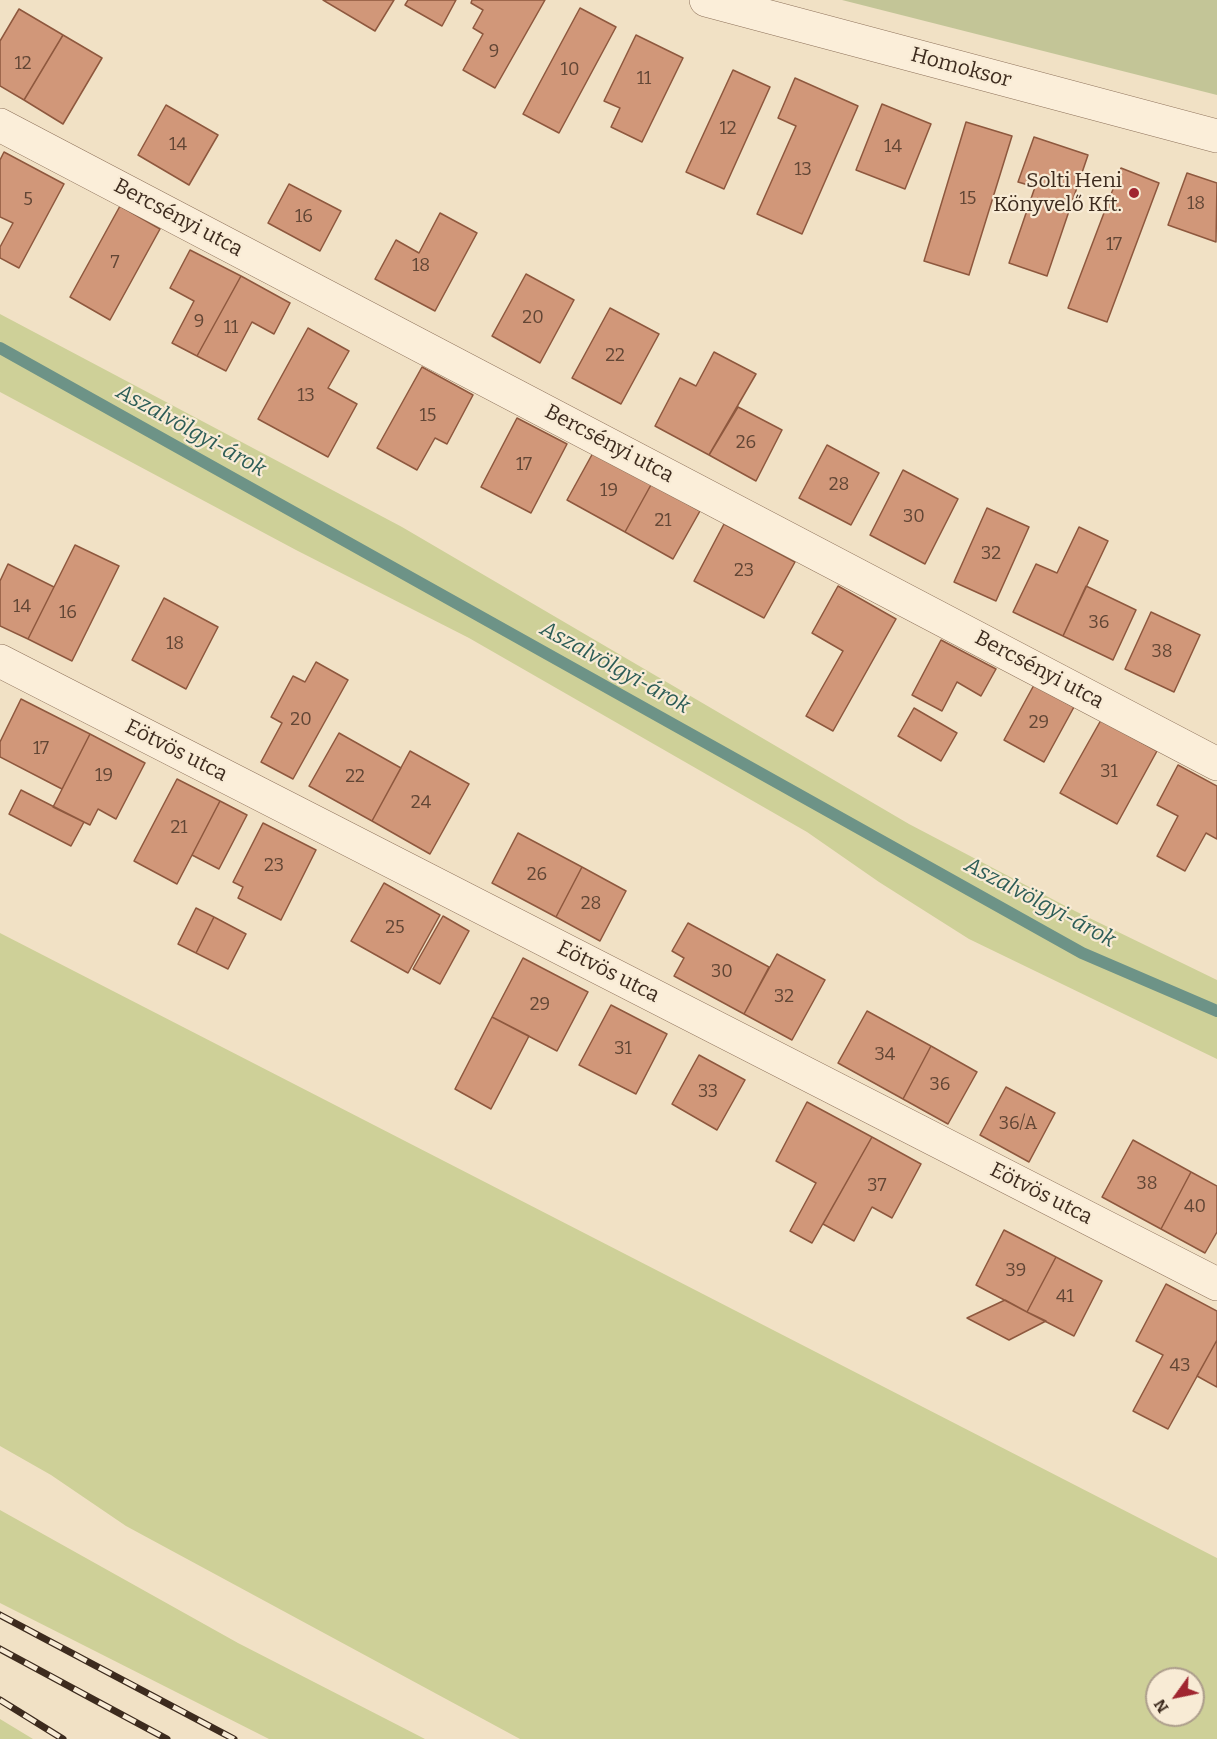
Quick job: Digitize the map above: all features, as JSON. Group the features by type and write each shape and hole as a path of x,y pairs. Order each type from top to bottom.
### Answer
{"street":[{"name":"Homoksor","path":"706,0 1217,136"},
{"name":"Bercsényi utca","path":"0,125 1217,764"},
{"name":"Eötvös utca","path":"0,661 1217,1284"}],"green space":[{"path":"842,0 1217,0 1217,95"},
{"path":"0,314 402,527 909,824 1075,911 1217,980 1217,1059 969,939 879,882 807,832 469,638 296,550 0,392"},
{"path":"0,933 1217,1558 1217,1739 520,1739 126,1526 51,1475 0,1446"},
{"path":"0,1510 238,1643 425,1739 269,1739 0,1603"},
{"path":"0,1719 33,1739 0,1739"}],"building":[{"path":"323,0 394,0 375,31"},
{"path":"408,0 456,0 442,26 405,5"},
{"path":"472,0 545,0 495,88 463,70 483,34 473,28 483,10 471,3"},
{"path":"580,8 616,27 559,133 523,114"},
{"path":"19,9 63,35 24,100 0,86 0,41"},
{"path":"63,35 102,58 63,124 24,100"},
{"path":"636,35 683,58 642,142 611,127 620,108 604,101"},
{"path":"733,70 770,87 724,189 686,172"},
{"path":"795,78 858,106 802,234 757,214 796,126 778,118"},
{"path":"882,104 931,124 905,189 856,170"},
{"path":"166,105 218,135 189,185 138,155"},
{"path":"966,122 1012,136 969,275 924,261"},
{"path":"1034,137 1088,155 1047,276 1009,263 1035,187 1018,182"},
{"path":"4,152 64,184 19,268 0,258 0,247 13,223 0,217 0,160"},
{"path":"1121,168 1159,183 1107,322 1068,308"},
{"path":"1187,173 1217,183 1216,242 1168,225"},
{"path":"289,184 341,211 320,251 268,223"},
{"path":"120,206 160,229 110,320 70,297"},
{"path":"440,213 477,233 435,311 375,279 396,240 419,253"},
{"path":"190,250 241,276 197,356 172,343 194,301 170,288"},
{"path":"526,274 574,300 540,363 492,336"},
{"path":"241,276 290,303 274,334 252,322 226,371 197,356"},
{"path":"610,308 659,334 621,404 572,378"},
{"path":"308,328 349,351 328,388 357,404 328,457 258,419"},
{"path":"714,352 756,374 709,455 655,426 680,378 696,386"},
{"path":"422,367 473,395 447,444 435,438 417,470 377,448"},
{"path":"738,407 782,430 756,481 709,455"},
{"path":"517,418 567,444 531,513 481,487"},
{"path":"827,445 879,473 851,525 799,498"},
{"path":"594,451 652,483 625,532 567,500"},
{"path":"903,470 958,499 925,564 870,535"},
{"path":"652,483 700,511 673,559 625,532"},
{"path":"987,508 1029,527 996,601 954,582"},
{"path":"724,524 795,562 764,618 694,581"},
{"path":"1079,527 1108,541 1063,636 1013,612 1036,564 1057,573"},
{"path":"75,545 119,566 72,661 28,639"},
{"path":"8,564 54,587 28,639 0,626 0,581"},
{"path":"838,586 896,619 833,731 806,716 843,651 812,633"},
{"path":"1086,586 1136,610 1113,660 1063,636"},
{"path":"164,598 218,627 186,689 132,660"},
{"path":"1151,612 1200,635 1174,692 1125,669"},
{"path":"941,640 996,669 981,696 957,682 942,711 912,695"},
{"path":"316,662 348,680 293,779 261,762 282,723 271,717 293,676 305,682"},
{"path":"1034,685 1074,707 1044,762 1004,740"},
{"path":"21,699 90,734 62,789 0,757 0,742"},
{"path":"914,708 957,733 941,761 898,736"},
{"path":"1101,720 1157,751 1117,824 1060,793"},
{"path":"339,733 401,768 372,821 309,786"},
{"path":"90,734 145,763 116,819 98,809 90,825 53,807"},
{"path":"410,751 469,784 430,854 372,821"},
{"path":"1178,765 1217,786 1217,839 1206,833 1185,871 1157,856 1178,816 1157,805"},
{"path":"177,779 220,801 177,884 134,861"},
{"path":"21,790 84,822 71,846 9,814"},
{"path":"220,801 247,815 219,869 192,855"},
{"path":"263,823 316,850 281,920 238,898 243,887 233,882"},
{"path":"518,833 582,867 556,917 492,883"},
{"path":"582,867 626,891 600,941 556,917"},
{"path":"384,883 440,915 408,973 351,941"},
{"path":"196,908 214,917 196,953 178,944"},
{"path":"443,916 469,931 440,984 413,969"},
{"path":"214,917 246,934 228,969 196,953"},
{"path":"688,923 769,967 744,1014 674,976 684,958 672,951"},
{"path":"777,954 825,980 792,1040 744,1014"},
{"path":"523,958 588,992 557,1051 492,1017"},
{"path":"611,1005 667,1034 636,1094 579,1065"},
{"path":"867,1011 931,1046 903,1099 838,1063"},
{"path":"492,1017 529,1036 491,1109 455,1089"},
{"path":"931,1046 977,1072 948,1124 903,1099"},
{"path":"699,1055 745,1080 717,1130 672,1104"},
{"path":"1006,1087 1055,1113 1029,1162 980,1135"},
{"path":"807,1102 872,1137 812,1243 790,1231 816,1183 776,1161"},
{"path":"872,1137 921,1164 892,1218 872,1207 854,1241 823,1224"},
{"path":"1133,1140 1191,1172 1161,1229 1102,1197"},
{"path":"1191,1172 1217,1186 1217,1232 1205,1253 1161,1229"},
{"path":"1004,1230 1056,1257 1027,1312 976,1285"},
{"path":"1056,1257 1102,1281 1074,1336 1027,1312"},
{"path":"1166,1284 1217,1311 1217,1340 1168,1429 1133,1411 1163,1355 1136,1341"},
{"path":"1005,1300 1046,1321 1009,1340 967,1318"},
{"path":"1217,1340 1217,1387 1197,1376"}],"waterway":[{"name":"Aszalvölgyi-árok","path":"0,348 1082,953 1217,1011"}],"railway":[{"path":"0,1615 234,1739"},
{"path":"0,1649 167,1739"},
{"path":"0,1700 63,1739"}],"place":[{"name":"Solti Heni Könyvelő Kft.","path":"1134,193"}]}
